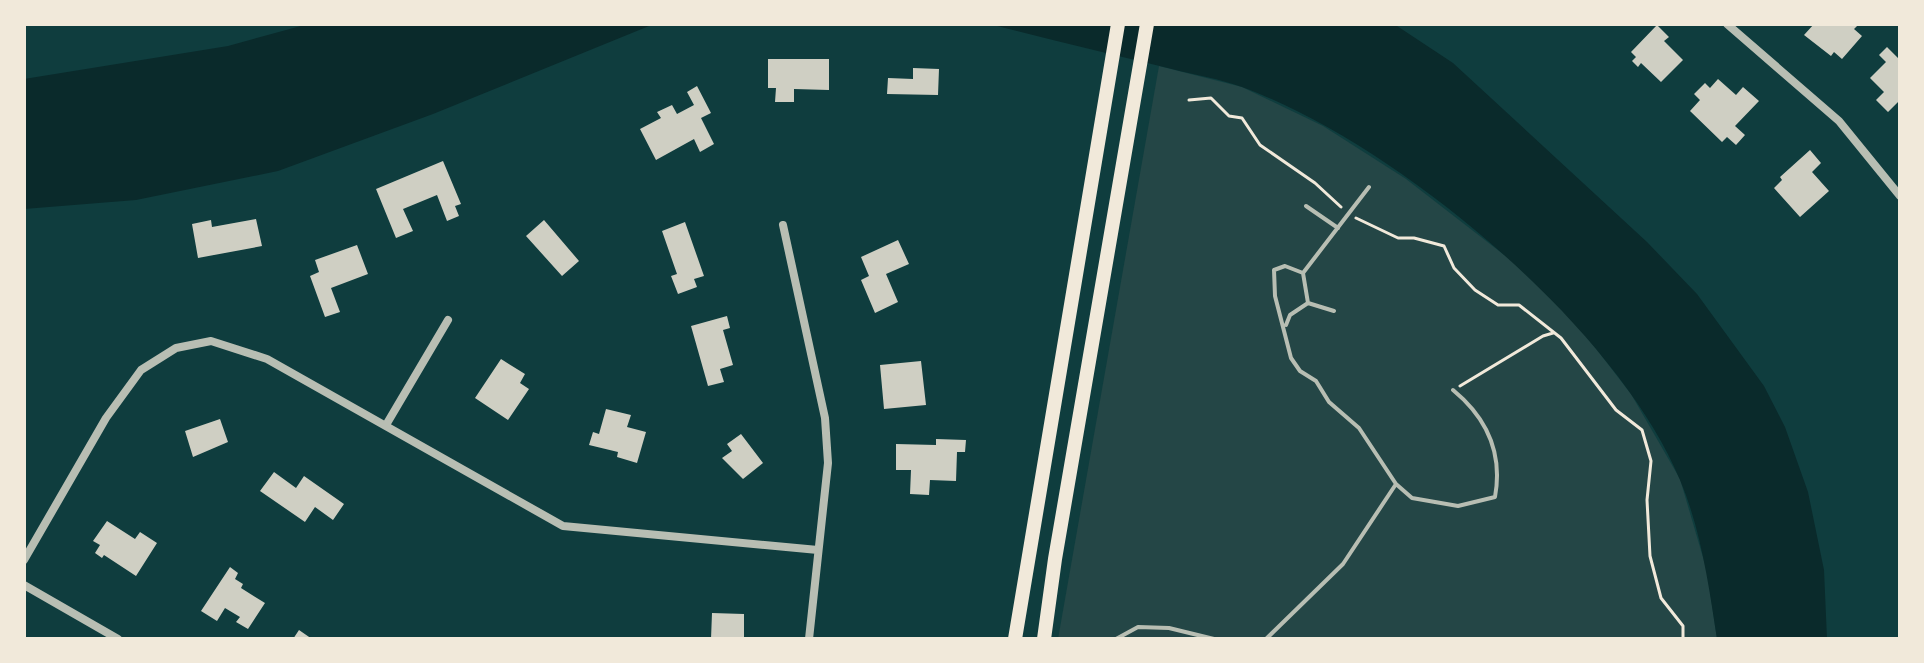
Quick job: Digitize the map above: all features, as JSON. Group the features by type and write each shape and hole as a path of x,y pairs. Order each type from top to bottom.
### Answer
{"highway":[{"path":"1015,639 1118,24"},
{"path":"1044,639 1147,24"}],"street":[{"path":"1727,24 1839,121 1900,196"},
{"path":"783,225 825,418 828,463 809,639"},
{"path":"386,425 448,320"},
{"path":"24,560 125,389 141,370 176,348 211,341 267,359 563,526 818,550"},
{"path":"24,585 118,639"}],"lane":[{"path":"1308,303 1303,273 1369,187"},
{"path":"1306,206 1338,228"},
{"path":"1303,273 1285,266 1274,270 1275,296 1291,358 1300,371 1316,381 1329,402 1359,428 1396,484 1412,498 1458,506 1495,497 1498,479 1489,433 1476,409 1453,390"},
{"path":"1308,303 1334,311"},
{"path":"1285,328 1290,315 1308,303"},
{"path":"1266,639 1343,564 1396,484"},
{"path":"1116,639 1138,627 1169,628 1214,639"}],"path":[{"path":"1189,100 1211,98 1226,114 1242,118 1260,145 1315,183 1348,214 1398,238 1440,243 1449,251 1454,268 1475,290 1498,305 1519,305 1579,357 1591,381 1616,410 1638,425 1645,436 1651,461 1648,544 1661,598 1683,626 1683,639"},
{"path":"1453,390 1553,333"}],"shaded area":[{"path":"308,24 654,24 433,114 278,171 136,200 24,209 24,79 228,46"},
{"path":"990,24 1394,24 1453,63 1647,242 1697,294 1764,386 1785,427 1808,492 1824,570 1827,639 1717,639 1694,518 1680,480 1649,421 1606,362 1554,303 1495,247 1432,196 1367,151 1303,114 1242,87"},
{"path":"1159,66 1242,87 1323,126 1406,179 1512,261 1577,324 1631,394 1680,479 1707,571 1717,639 1058,639"}],"building":[{"path":"1814,24 1859,24 1854,29 1862,36 1842,59 1834,52 1831,56 1804,35"},
{"path":"1657,25 1669,37 1664,41 1683,60 1661,82 1641,63 1638,67 1632,61 1636,57 1631,52"},
{"path":"1887,47 1900,60 1900,100 1888,112 1876,100 1884,92 1870,78 1886,62 1879,55"},
{"path":"768,59 829,59 829,90 794,89 794,102 775,102 776,88 768,88"},
{"path":"913,68 939,69 938,95 887,94 888,78 913,79"},
{"path":"1718,79 1736,95 1743,87 1759,101 1735,126 1745,135 1736,145 1727,137 1722,142 1690,111 1700,100 1694,94 1705,83 1710,88"},
{"path":"697,86 711,113 701,118 714,144 700,152 694,139 656,160 640,129 661,118 657,112 672,105 677,114 694,105 687,92"},
{"path":"1810,150 1821,163 1812,172 1829,191 1800,217 1774,188 1782,180 1780,177"},
{"path":"443,161 461,204 455,206 459,216 447,221 437,195 403,209 413,231 396,238 376,189"},
{"path":"256,219 262,246 198,258 192,224 211,220 212,227"},
{"path":"544,220 579,261 562,276 526,236"},
{"path":"685,222 704,276 694,279 697,287 678,294 671,276 677,274 662,231"},
{"path":"898,240 909,264 886,274 898,302 875,313 861,280 869,276 861,257"},
{"path":"357,245 368,274 331,288 340,312 325,317 310,276 319,272 315,260"},
{"path":"727,316 730,328 723,330 733,365 720,369 724,382 708,386 691,326"},
{"path":"501,359 525,374 520,383 529,389 508,420 475,398"},
{"path":"921,361 926,405 884,409 880,365"},
{"path":"606,409 631,415 627,427 646,432 637,463 617,457 618,452 589,445 593,432 599,434"},
{"path":"220,419 228,442 193,457 185,431"},
{"path":"741,434 763,463 743,479 722,458 732,451 727,444"},
{"path":"936,439 966,440 965,452 957,452 956,481 930,480 929,495 910,494 911,470 896,470 896,444 936,445"},
{"path":"274,472 296,488 304,476 344,504 333,520 315,507 305,522 260,491"},
{"path":"107,521 135,539 140,532 157,543 136,576 104,555 102,558 95,553 100,545 93,541"},
{"path":"230,567 238,573 235,579 243,584 241,588 265,603 248,629 236,622 240,617 225,608 217,621 201,611"},
{"path":"712,613 744,614 744,639 711,639"},
{"path":"299,630 312,639 293,639"}]}
